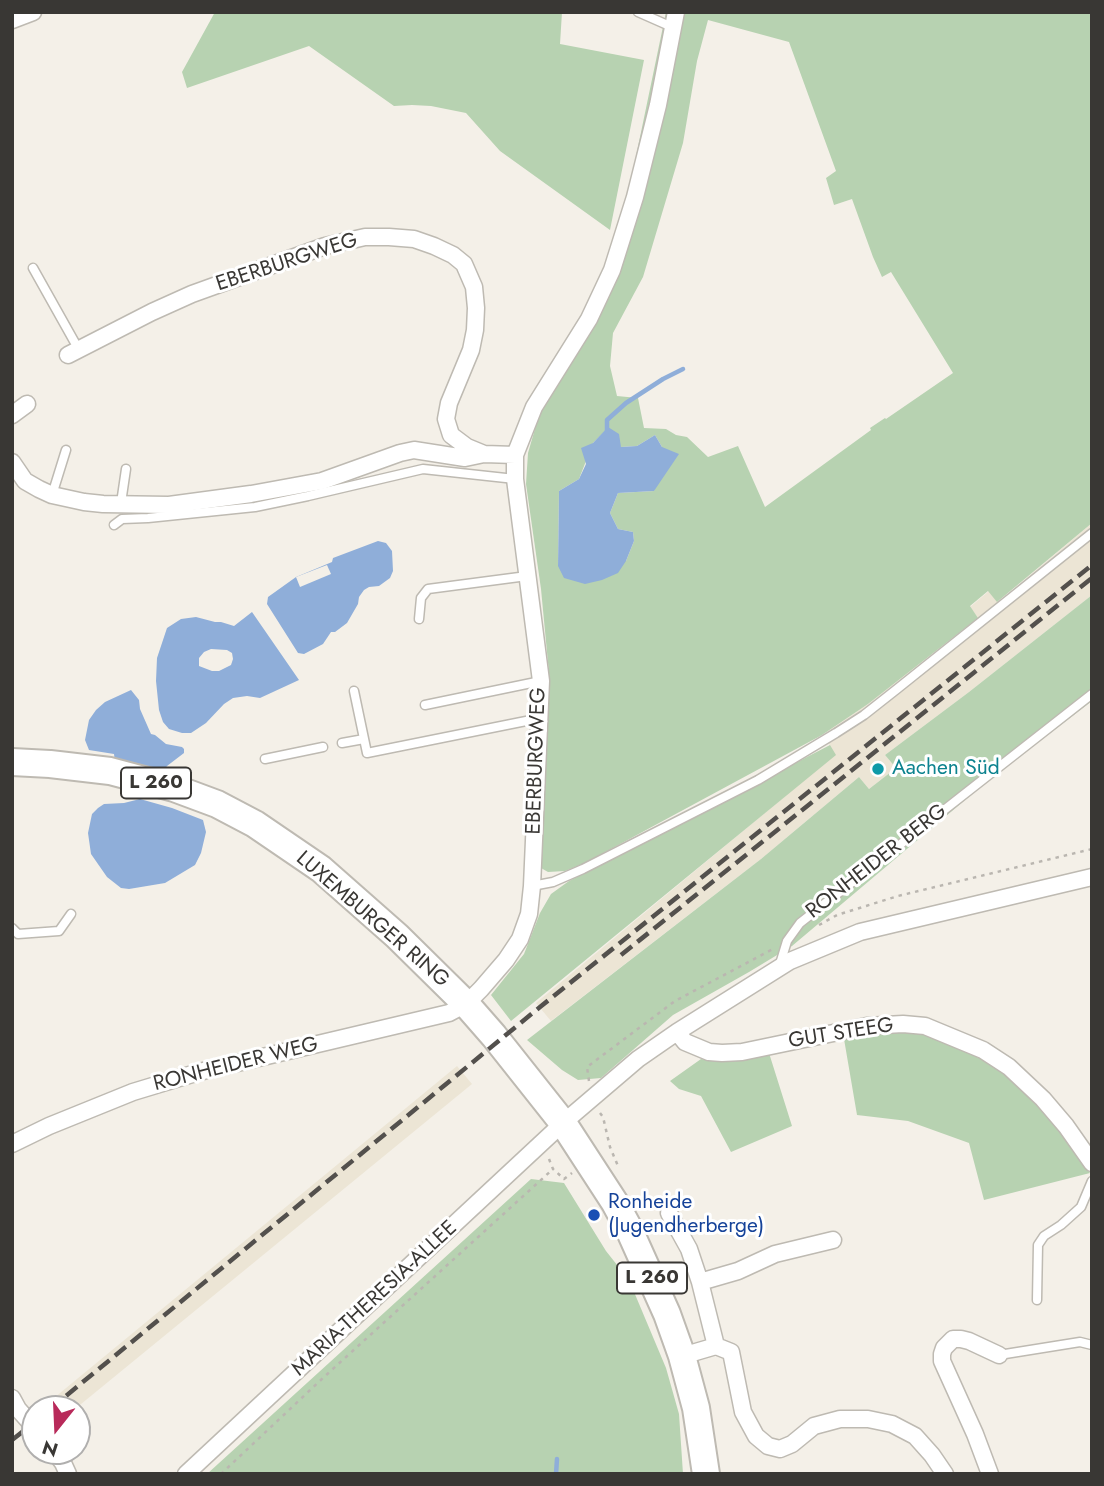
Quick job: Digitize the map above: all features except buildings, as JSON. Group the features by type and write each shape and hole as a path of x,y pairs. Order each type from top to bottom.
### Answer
{"main road":[{"name":"LUXEMBURGER RING","path":"12,762 110,771 174,788 217,804 255,824 321,869 397,936 494,1035 563,1123"},
{"name":"L 260","path":"563,1123 615,1203 667,1314 696,1408 706,1474"}],"street":[{"path":"12,20 33,12"},
{"name":"EBERBURGWEG","path":"466,1004 506,960 520,939 529,914 532,886 541,681 515,479 515,456 534,407 589,319 612,270 635,197 658,105 674,20"},
{"name":"EBERBURGWEG","path":"74,353 192,294 316,249 365,237 414,239 453,255 464,264 474,286 475,330 471,350 449,402 446,419 451,435 467,447 484,454"},
{"path":"12,415 27,404"},
{"name":"EBERBURGWEG","path":"12,462 25,481 52,495 83,502 169,505 322,481 414,450 465,458 484,454 515,456"},
{"name":"RONHEIDER BERG","path":"563,1123 638,1059 790,961 860,932 1092,877"},
{"name":"RONHEIDER WEG","path":"12,1144 48,1126 133,1092 199,1072 449,1013 466,1004"},
{"name":"GUT STEEG","path":"677,1032 685,1042 709,1052 722,1053 742,1052 867,1026 925,1026 983,1050 1009,1067 1043,1099 1090,1155"},
{"name":"MARIA-THERESIA-ALLEE","path":"186,1474 563,1123"},
{"path":"669,1213 690,1249 716,1346"},
{"path":"700,1282 738,1271 775,1254 832,1240"},
{"path":"990,1474 942,1362 942,1354 953,1339 961,1339 999,1355"},
{"path":"682,1356 716,1346 731,1352 743,1412 756,1436 768,1447 780,1449 792,1444 814,1426 840,1419 867,1419 892,1424 915,1436 945,1474"}],"lane":[{"path":"638,12 674,20"},
{"path":"33,268 74,353"},
{"path":"52,495 66,450"},
{"path":"121,503 126,469"},
{"path":"114,525 122,519 256,507 423,469 515,479"},
{"path":"532,886 553,882 583,869 758,780 836,733 864,715 1092,533"},
{"path":"419,619 421,598 428,589 527,576"},
{"path":"425,705 541,681"},
{"path":"354,691 367,753 541,718"},
{"name":"RONHEIDER BERG","path":"779,967 788,942 800,923 1092,694"},
{"path":"342,743 364,739"},
{"path":"265,759 323,747"},
{"path":"12,928 18,934 59,931 71,914"},
{"path":"1037,1300 1038,1245 1044,1236 1081,1207 1092,1181"},
{"path":"999,1355 1080,1342 1092,1345"}],"path":[{"path":"1008,869 1092,849"},
{"path":"603,1117 610,1147"},
{"path":"221,1474 545,1176 554,1169 564,1179"}],"shaded area":[{"path":"1092,523 1092,595 885,755 896,768 869,789 859,777 761,859 551,1021 536,1003 784,797 830,745 822,735 868,704 978,618 970,607 989,591 998,602"},
{"path":"457,1066 472,1084 91,1396 58,1395"}],"green space":[{"path":"215,12 562,12 560,44 644,60 610,230 500,151 466,113 431,106 394,106 309,46 187,88 182,72"},
{"path":"666,12 1092,12 1092,523 997,602 988,591 970,606 978,618 868,704 822,735 585,863 565,871 548,872 541,868 539,843 549,673 541,589 526,484 528,453 539,415 621,265 635,161","holes":["708,20 789,42 836,171 826,178 834,205 852,199 882,277 891,272 953,373 870,428 871,430 765,507 738,446 708,457 687,437 666,429 644,428 638,398 617,396 610,366 613,333 643,277 683,143 697,61","608,428 621,447 637,446 655,435 662,447 654,491 618,493 610,513 618,529 633,532 634,541 626,561 558,565 559,491 579,479 593,443"]},
{"path":"1092,595 1092,701 984,784 792,946 673,1015 601,1078 578,1080 527,1040 761,859 859,777 869,789 896,768 885,755"},
{"path":"830,745 836,755 511,1021 491,995 524,954 540,913 551,894 569,881"},
{"path":"897,1030 931,1035 1012,1077 1051,1116 1090,1173 984,1200 969,1143 908,1121 857,1115 844,1039"},
{"path":"769,1053 792,1126 731,1152 701,1096 679,1089 670,1081 701,1059 721,1062"},
{"path":"531,1179 564,1183 606,1251 629,1280 666,1368 679,1414 683,1474 207,1474"}],"water":[{"path":"608,427 619,434 621,447 637,446 655,435 662,447 679,454 654,491 618,493 610,513 618,529 633,532 634,541 618,573 585,584 564,578 558,566 559,491 579,479 586,464 581,448 593,443"},
{"path":"378,541 386,543 392,551 393,571 390,578 379,586 364,590 347,623 331,632 323,644 304,654 298,653 267,604 268,597 296,577 332,562 333,558"},
{"path":"252,612 299,680 260,698 233,698 191,733 169,729 159,710 156,681 157,658 167,628 181,619 196,617 234,626","holes":["211,649 232,653 231,665 219,671 199,666 199,658 204,652"]},
{"path":"131,690 139,700 151,734 166,744 184,749 184,753 167,766 147,793 116,770 114,754 89,750 85,740 89,720 96,710 105,702"},
{"path":"140,799 203,820 206,832 195,865 165,883 121,888 107,877 91,854 88,833 92,814 104,804"}],"pier":[{"path":"327,565 331,574 300,587 296,577"}],"waterway":[{"path":"607,432 607,420 626,403 683,369"},
{"path":"556,1474 557,1459"}],"railway":[{"path":"67,1395 540,1007 1092,565"},
{"path":"621,955 1092,578"},
{"path":"12,1440 21,1433"}],"place":[{"name":"Aachen Süd","path":"878,769"},
{"name":"Ronheide (Jugendherberge)","path":"594,1215"}]}
